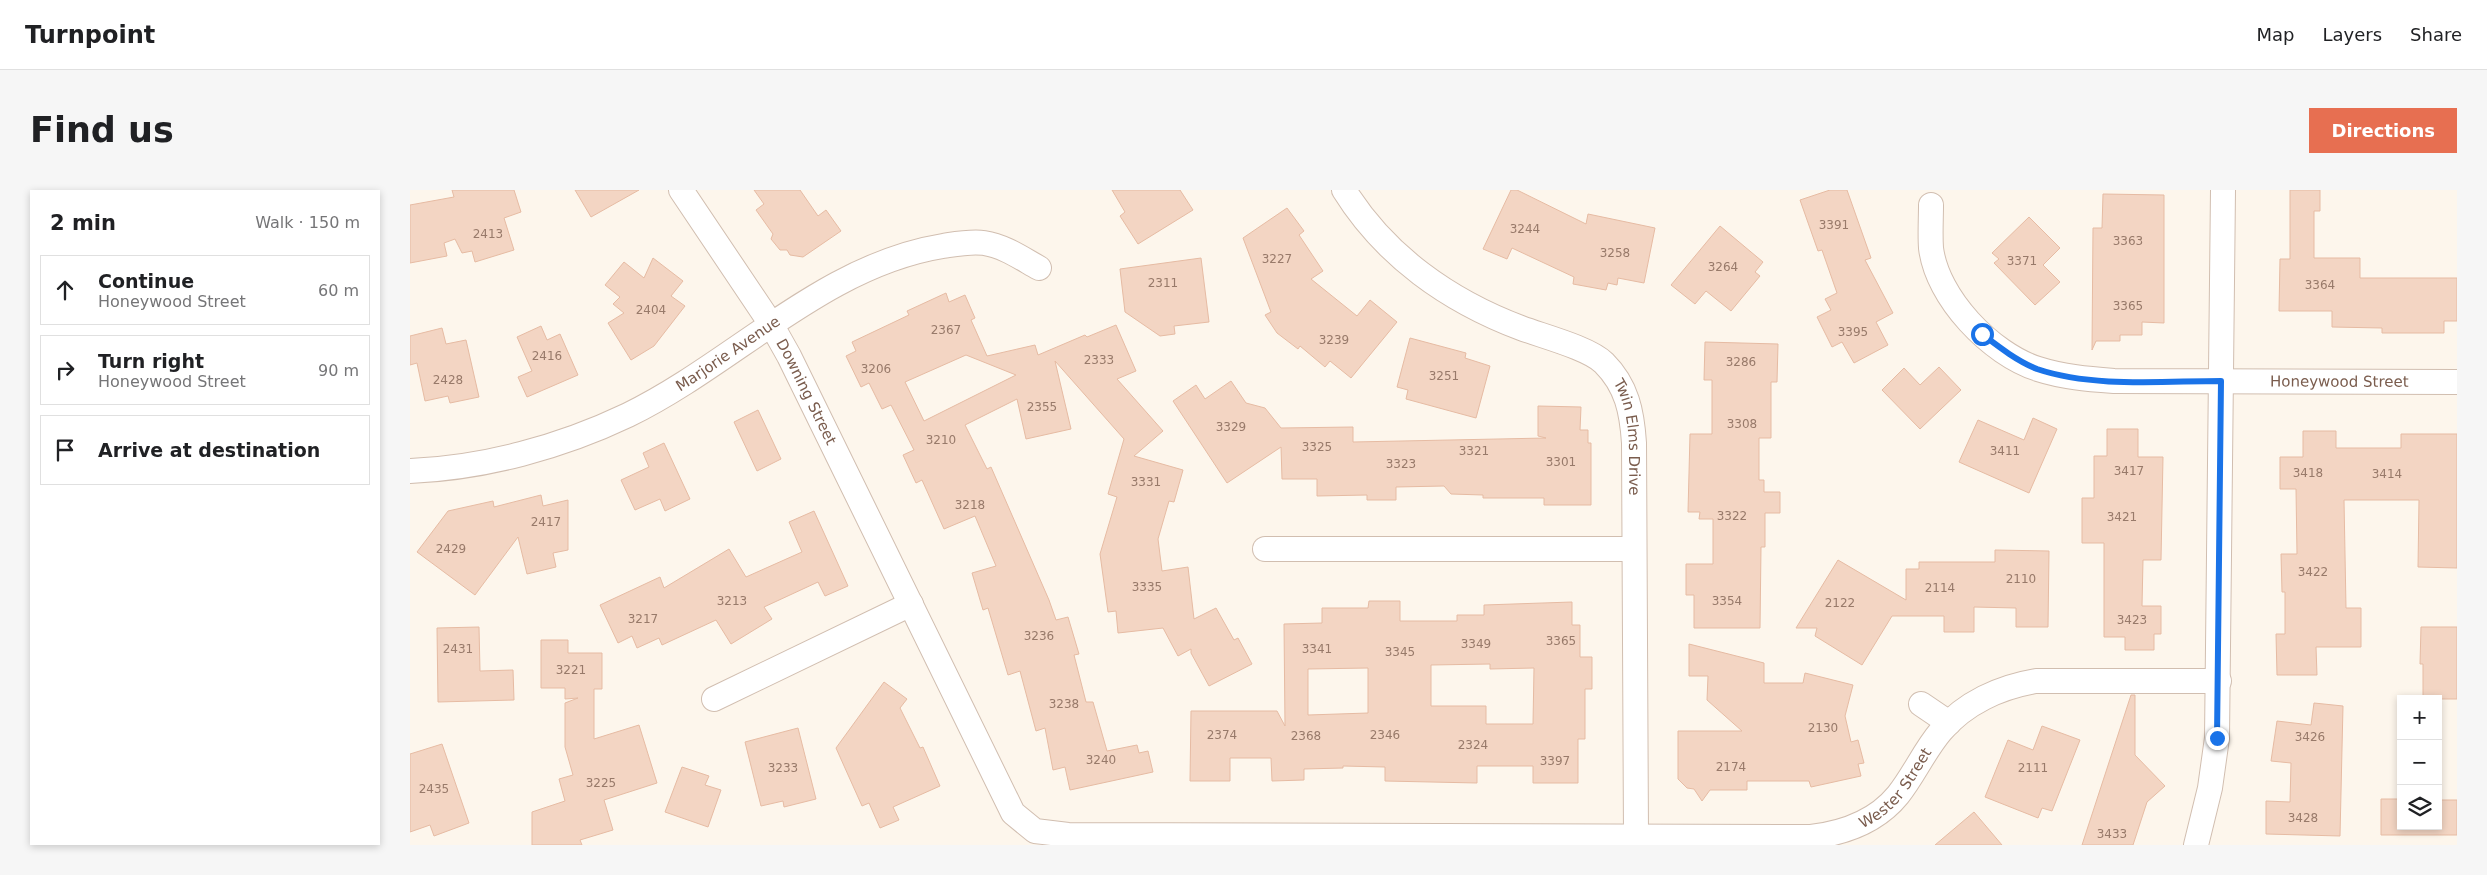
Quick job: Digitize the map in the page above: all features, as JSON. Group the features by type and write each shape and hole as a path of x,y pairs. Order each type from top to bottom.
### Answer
{"street":[{"name":"Downing Street","path":"681,190 771,324 789,356 1013,814"},
{"name":"Twin Elms Drive","path":"1344,190 1358,212 1385,243 1414,270 1449,294 1516,326 1586,352 1603,362 1618,379 1627,397 1632,418 1634,443 1636,836"},
{"path":"2196,845 2210,788 2217,738 2222,190"},
{"name":"Honeywood Street","path":"1931,205 1932,248 1939,276 1950,299 1982,334 2009,354 2036,368 2075,378 2457,382"},
{"name":"Marjorie Avenue","path":"410,472 467,465 510,457 586,433 628,415 670,392 771,324 827,290 868,269 926,248 960,243 983,243 1006,250 1039,268"},
{"path":"1265,549 1634,550"},
{"path":"714,700 911,604"},
{"name":"Wester Street","path":"1013,814 1035,832 1068,835 1811,837 1848,830 1866,821 1898,795 1926,751 1949,723 1982,698 2012,685 2036,681 2219,682"},
{"path":"1921,704 1949,723"}],"building":[{"path":"452,190 514,190 521,212 504,218 514,250 475,262 472,251 462,253 455,239 444,243 447,256 410,263 410,205 454,197"},
{"path":"575,190 639,190 591,217"},
{"path":"754,190 800,190 818,216 826,210 841,231 803,257 790,255 787,250 780,250 771,239 773,234 756,210 764,204"},
{"path":"1112,190 1180,190 1193,210 1138,244 1120,216 1125,212"},
{"path":"1511,190 1517,190 1586,224 1588,214 1655,228 1644,283 1618,278 1617,285 1608,283 1606,290 1573,284 1574,277 1512,248 1507,259 1483,249"},
{"path":"1830,190 1847,190 1871,258 1865,260 1893,313 1876,322 1888,345 1854,363 1842,342 1832,347 1817,317 1831,310 1825,299 1837,293 1822,250 1818,251 1800,200"},
{"path":"2290,190 2320,190 2320,211 2314,211 2314,258 2360,258 2360,278 2457,278 2457,321 2444,321 2444,333 2382,333 2382,328 2332,327 2332,311 2279,311 2280,259 2290,259"},
{"path":"2103,194 2164,195 2164,323 2142,322 2142,335 2120,335 2120,341 2096,341 2092,350 2093,228 2102,228"},
{"path":"1287,208 1304,231 1299,235 1323,271 1311,279 1357,316 1370,300 1397,322 1351,378 1330,361 1325,367 1300,346 1298,349 1277,333 1265,315 1271,312 1243,238"},
{"path":"2029,217 2060,248 2043,265 2060,282 2035,305 1994,263 1999,259 1992,253"},
{"path":"1720,226 1763,262 1755,272 1760,276 1731,311 1706,291 1695,304 1671,285"},
{"path":"653,258 683,281 671,296 685,306 654,346 631,360 608,323 624,313 613,304 620,297 605,285 624,262 644,278"},
{"path":"1201,258 1209,322 1174,326 1175,334 1160,336 1125,312 1120,269"},
{"path":"946,293 949,302 965,295 975,318 971,320 987,356 1035,345 1038,355 1085,335 1087,337 1116,325 1136,371 1117,379 1163,431 1134,456 1183,470 1174,502 1169,501 1158,539 1162,571 1188,567 1194,619 1216,608 1234,640 1238,638 1252,664 1209,686 1191,653 1191,649 1178,656 1163,628 1118,633 1116,611 1108,612 1100,554 1117,497 1108,494 1124,439 1055,361 1071,429 1026,439 1017,399 965,425 987,469 991,467 1056,620 1068,617 1079,654 1074,655 1086,702 1093,702 1107,751 1137,745 1139,753 1148,751 1153,772 1070,790 1065,767 1053,770 1045,728 1036,731 1020,671 1008,675 988,608 983,610 972,573 996,566 975,516 944,529 922,480 916,483 903,455 914,450 891,405 882,409 869,383 861,387 846,356 856,351 852,342 909,315 907,311","holes":["966,355 1016,375 924,421 905,382"]},
{"path":"541,326 547,340 560,334 578,375 527,397 518,377 532,371 517,337"},
{"path":"442,328 446,344 466,340 479,397 450,403 448,396 425,401 417,363 410,365 410,336"},
{"path":"1410,338 1466,353 1465,358 1490,366 1476,418 1406,399 1408,390 1397,387"},
{"path":"1705,342 1778,344 1777,382 1771,382 1771,438 1759,438 1759,480 1764,480 1764,492 1780,492 1780,513 1765,513 1765,547 1761,547 1760,628 1694,628 1694,595 1686,595 1686,564 1713,564 1713,519 1699,519 1700,512 1688,512 1690,434 1712,434 1712,380 1704,380"},
{"path":"1939,367 1961,390 1920,429 1882,390 1904,368 1920,385"},
{"path":"1231,381 1246,403 1265,408 1281,428 1353,427 1353,442 1546,438 1538,436 1538,406 1581,407 1580,430 1588,430 1588,443 1591,443 1591,505 1544,505 1544,498 1483,498 1483,495 1451,494 1444,486 1396,487 1396,500 1367,500 1367,495 1317,496 1317,479 1282,479 1281,447 1227,483 1173,401 1196,385 1205,399"},
{"path":"758,410 781,459 757,471 734,422"},
{"path":"2033,418 2057,429 2029,493 1959,462 1978,420 2024,440"},
{"path":"2107,429 2138,429 2138,457 2163,457 2161,560 2143,560 2142,606 2161,606 2161,634 2154,634 2154,650 2125,650 2125,637 2104,637 2104,543 2082,543 2082,498 2094,498 2094,456 2107,456"},
{"path":"2303,431 2336,431 2336,448 2401,448 2401,434 2457,434 2457,568 2418,567 2419,500 2344,500 2346,608 2361,608 2361,647 2316,647 2317,675 2277,675 2276,634 2285,634 2285,592 2282,592 2281,554 2297,554 2296,489 2280,489 2280,457 2303,457"},
{"path":"664,443 690,499 665,511 660,499 635,510 621,480 649,467 643,453"},
{"path":"541,495 543,506 568,500 568,550 553,553 556,567 527,574 518,537 475,595 417,552 448,511 493,501 494,507"},
{"path":"814,511 848,586 825,596 818,582 764,607 772,619 731,644 716,620 662,645 659,638 637,648 632,636 618,643 600,605 660,577 664,588 729,549 746,577 802,552 789,522"},
{"path":"1995,550 2049,551 2048,627 2016,627 2016,608 1974,607 1974,632 1944,632 1944,616 1892,616 1862,665 1815,636 1817,628 1796,628 1838,560 1906,600 1906,569 1919,569 1919,562 1995,562"},
{"path":"1369,601 1400,601 1400,621 1457,621 1457,615 1484,615 1484,605 1572,602 1572,625 1580,625 1580,657 1592,657 1592,689 1585,689 1585,739 1578,739 1578,783 1533,783 1533,766 1477,766 1477,783 1385,781 1385,767 1343,766 1343,768 1304,769 1304,780 1272,781 1271,758 1230,758 1230,781 1190,781 1191,711 1277,711 1285,726 1284,624 1322,623 1322,608 1368,608","holes":["1490,664 1490,669 1534,668 1533,724 1486,724 1486,706 1431,706 1431,665","1368,668 1368,713 1308,715 1308,669"]},
{"path":"479,627 480,671 513,670 514,700 438,702 437,628"},
{"path":"2421,627 2457,627 2457,699 2442,699 2442,695 2423,695 2423,664 2420,664"},
{"path":"541,640 568,640 568,653 602,653 602,689 594,689 594,739 639,725 657,783 604,800 613,830 580,840 582,845 532,845 532,812 565,801 559,779 573,775 565,747 565,703 578,698 565,699 565,688 541,688"},
{"path":"1689,644 1764,663 1764,683 1803,683 1805,673 1853,685 1845,716 1851,742 1858,740 1864,763 1858,764 1861,776 1811,787 1809,781 1747,781 1747,790 1710,790 1702,801 1694,789 1687,788 1678,779 1678,731 1742,731 1707,700 1708,676 1689,676"},
{"path":"884,682 907,699 900,708 920,748 923,747 940,786 893,807 899,820 880,828 869,803 862,806 836,748"},
{"path":"2131,695 2135,695 2135,755 2165,786 2147,802 2133,845 2082,845"},
{"path":"2314,703 2343,706 2340,836 2266,834 2266,801 2290,802 2291,763 2271,761 2277,721 2311,725"},
{"path":"2042,726 2080,740 2052,811 2042,808 2038,818 1985,797 2008,740 2033,750"},
{"path":"798,728 816,799 784,807 783,801 761,806 745,742"},
{"path":"442,744 469,823 434,836 430,825 410,832 410,754"},
{"path":"682,767 709,776 705,785 721,790 708,827 665,812"},
{"path":"2381,799 2397,799 2397,830 2442,830 2442,800 2457,800 2457,835 2381,835"},
{"path":"1974,812 2002,845 1935,845"}],"route":[{"path":"1982,334 2009,354 2036,368 2075,378 2221,381 2217,738"}]}
